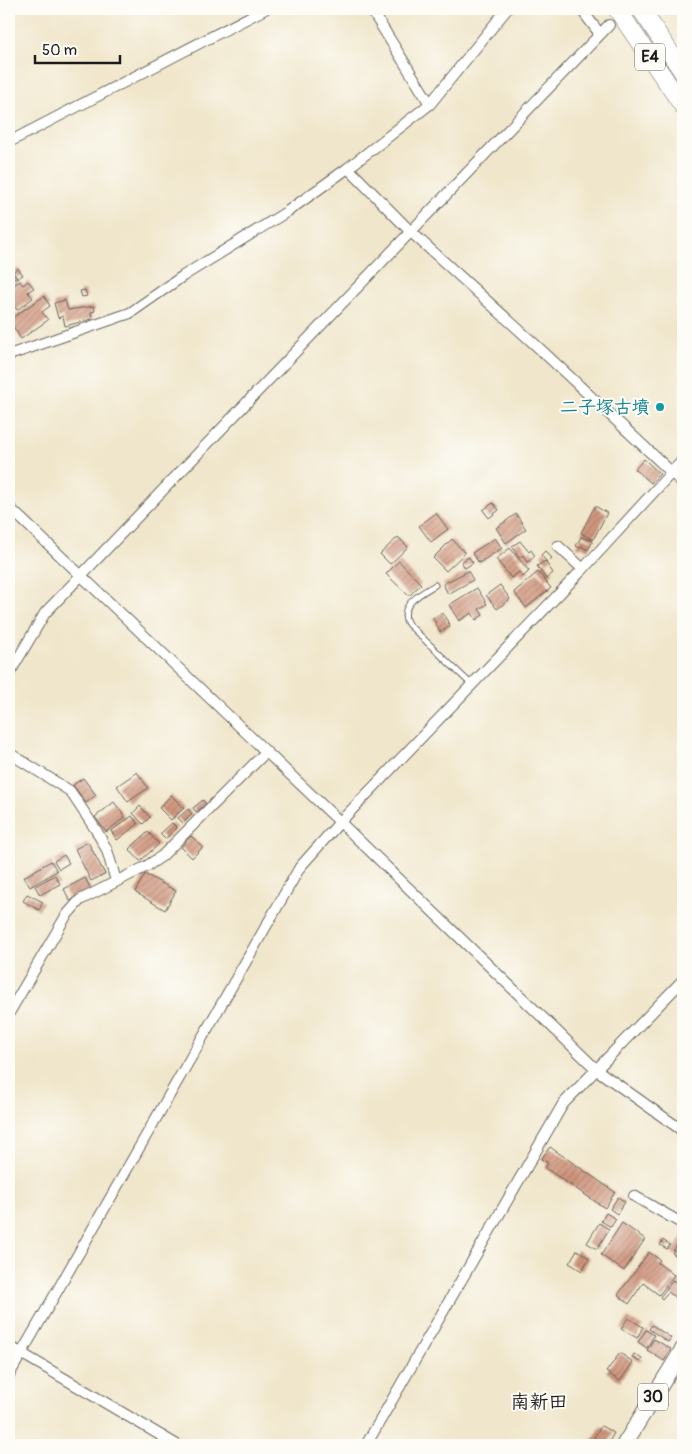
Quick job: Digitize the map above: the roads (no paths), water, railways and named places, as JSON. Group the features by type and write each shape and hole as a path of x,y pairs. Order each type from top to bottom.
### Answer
{"highway":[{"name":"E4","path":"616,9 683,106"},
{"name":"E4","path":"641,9 683,72"}],"main road":[{"name":"30","path":"624,1445 683,1349"}],"street":[{"path":"9,142 265,9"},
{"path":"371,9 430,104"},
{"path":"9,355 130,312 183,276 288,211 348,168 430,104 508,9"},
{"path":"581,9 600,34"},
{"path":"9,674 46,613 609,25"},
{"path":"348,168 410,231 683,483"},
{"path":"9,1376 300,867 340,822 673,474 683,460"},
{"path":"9,507 597,1070 683,1131"},
{"path":"558,546 583,569"},
{"path":"9,1013 72,907 80,900 147,866 162,856 266,752"},
{"path":"9,753 70,791 107,850 116,881"},
{"path":"366,1445 563,1104 683,980"},
{"path":"634,1196 683,1224"},
{"path":"9,1346 177,1445"}],"lane":[{"path":"435,585 416,597 408,606 404,618 472,685"}],"place":[{"name":"二子塚古墳","path":"660,407"}],"district":[{"name":"南新田","path":"539,1402"}]}
